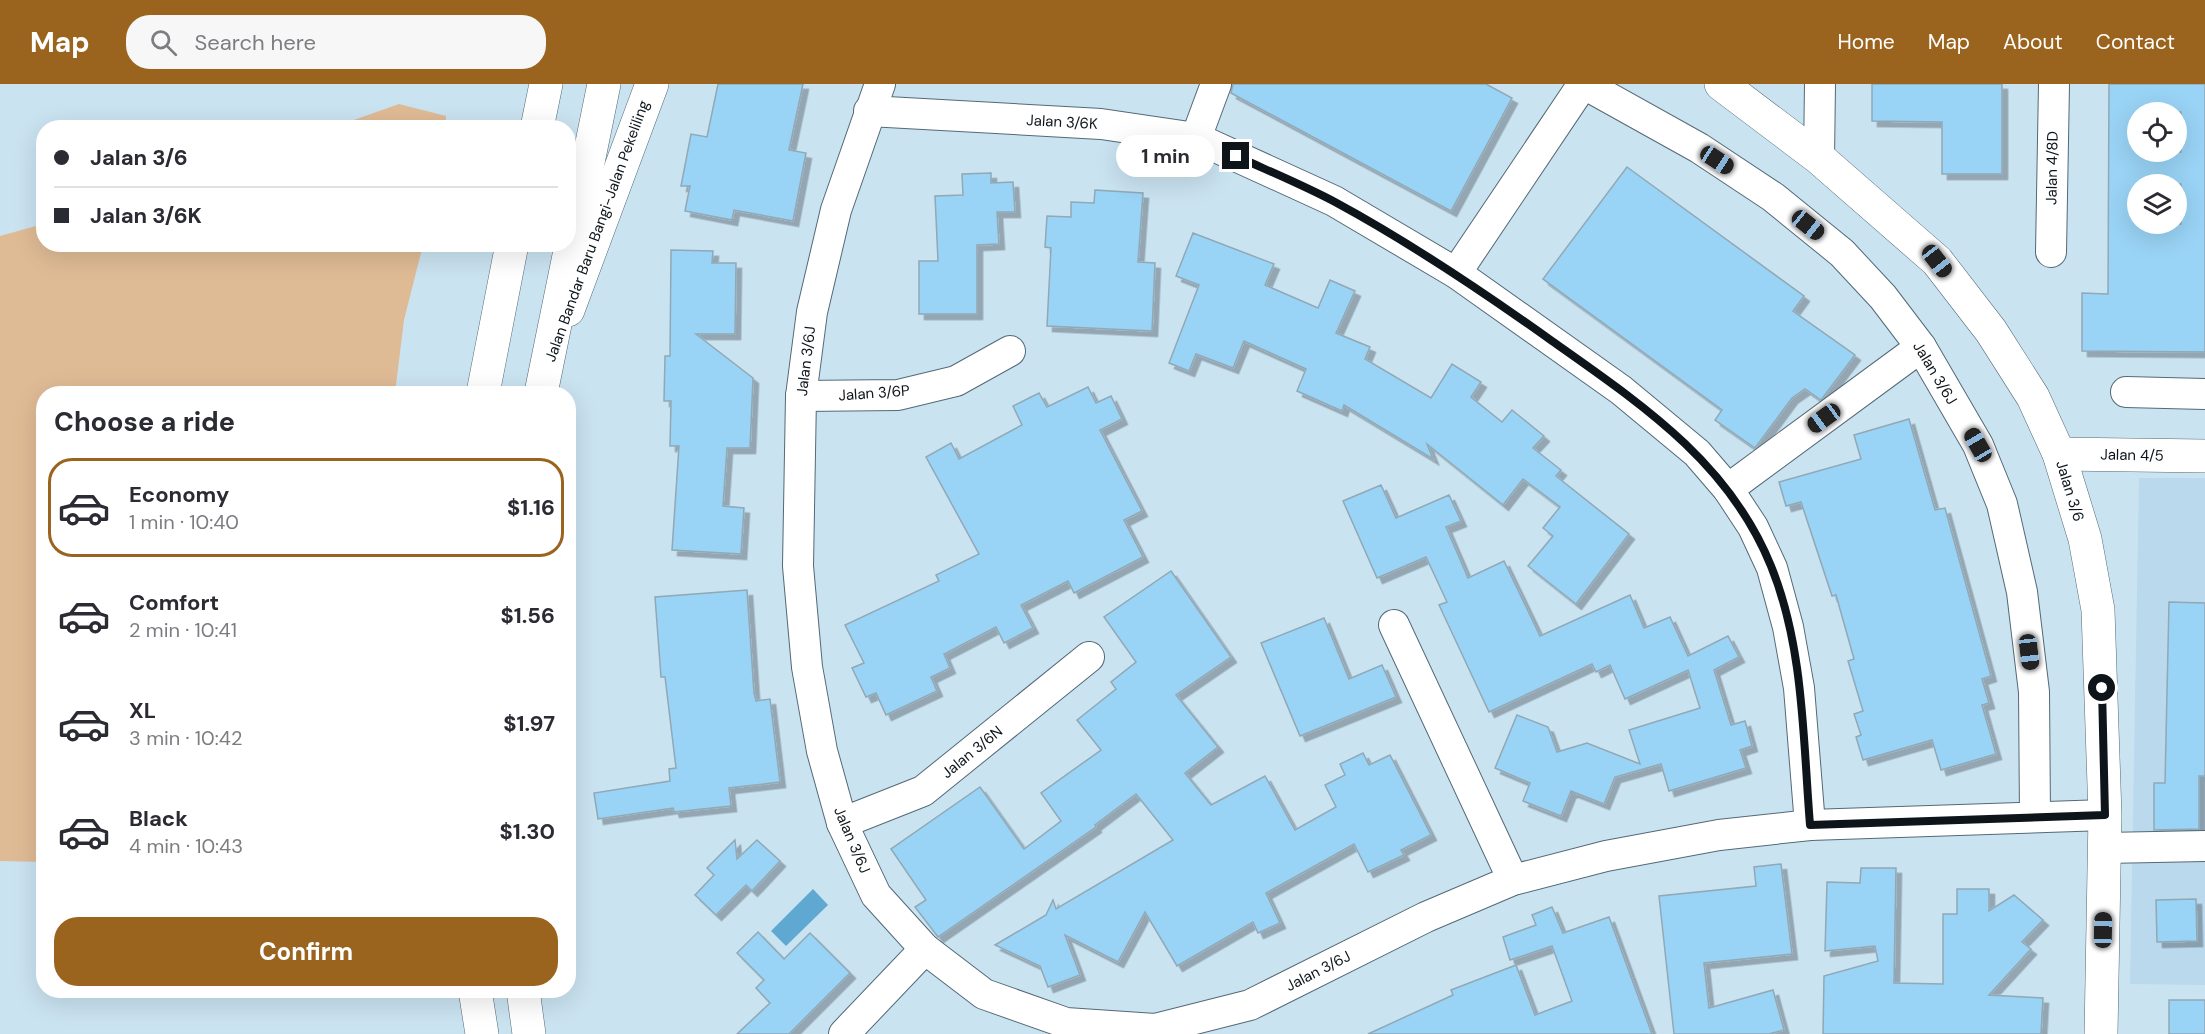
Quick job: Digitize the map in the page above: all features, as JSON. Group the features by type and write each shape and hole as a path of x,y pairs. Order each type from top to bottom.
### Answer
{"street":[{"path":"539,120 546,84"},
{"path":"576,220 604,84"},
{"name":"Jalan Bandar Baru Bangi-Jalan Pekeliling","path":"542,386 652,84"},
{"name":"Jalan 3/6J","path":"880,84 836,210 812,312 801,396 798,567 807,667 822,751 842,823 876,895 925,949 984,994 1066,1023 1155,1029 1250,1005 1426,917 1513,880 1606,856 1719,835 1810,825 2105,815"},
{"path":"1196,138 1216,84"},
{"path":"1456,273 1584,84"},
{"name":"Jalan 3/6J","path":"1584,84 1699,148 1773,197 1842,253 1883,297 1920,347 1978,445 2002,504 2022,592 2034,692 2035,816"},
{"name":"Jalan 3/6","path":"1721,84 1819,158 1937,261 1991,331 2021,378 2033,397 2059,454 2085,539 2098,610 2105,815 2102,1034"},
{"path":"1819,158 1820,84"},
{"name":"Jalan 4/8D","path":"2050,252 2054,84"},
{"name":"Jalan 3/6K","path":"869,111 1101,124 1196,138 1334,201 1456,273 1621,390 1697,453 1728,489 1753,527 1772,568 1788,627 1799,688 1810,825"},
{"path":"484,386 510,252"},
{"path":"542,386 570,252"},
{"path":"1728,489 1920,347"},
{"name":"Jalan 3/6P","path":"801,396 898,395 956,381 1010,351"},
{"path":"2126,392 2205,394"},
{"name":"Jalan 4/5","path":"2059,454 2205,456"},
{"path":"1394,625 1513,880"},
{"name":"Jalan 3/6N","path":"842,823 923,791 1089,657"},
{"path":"2105,848 2205,846"},
{"path":"844,1034 925,949"},
{"path":"476,998 482,1034"},
{"path":"524,998 529,1034"}],"shaded area":[{"path":"399,104 446,116 446,120 354,120"},
{"path":"36,226 36,252 421,252 404,320 396,386 36,386 36,862 0,861 0,236"},
{"path":"2139,478 2205,478 2205,985 2130,984"}],"water":[{"path":"813,889 828,905 786,946 771,931"}],"building":[{"path":"718,84 803,84 789,150 806,153 793,221 734,210 732,220 685,211 690,186 681,186 691,134 707,137"},
{"path":"1233,84 1486,84 1512,98 1451,211 1231,93"},
{"path":"1872,84 2002,84 2002,174 1942,174 1942,122 1872,121"},
{"path":"2109,84 2205,84 2205,352 2082,351 2082,293 2108,294"},
{"path":"1627,167 1804,296 1793,311 1855,355 1821,400 1805,389 1792,398 1755,448 1715,420 1722,410 1543,279"},
{"path":"991,173 991,183 1013,182 1015,212 997,212 999,244 977,245 977,314 919,314 919,261 938,261 935,196 963,195 962,174"},
{"path":"1095,190 1143,193 1138,262 1155,263 1152,331 1047,326 1051,248 1045,247 1047,216 1071,217 1071,202 1094,203"},
{"path":"1193,233 1274,264 1265,285 1318,308 1330,280 1355,291 1336,333 1370,347 1365,359 1431,398 1452,364 1481,382 1471,397 1502,422 1512,410 1544,436 1533,448 1561,470 1556,476 1629,534 1576,604 1528,566 1553,536 1543,528 1560,507 1523,479 1503,505 1427,444 1433,459 1344,405 1342,411 1297,391 1306,369 1244,341 1233,368 1196,354 1189,371 1169,363 1199,285 1176,276"},
{"path":"671,250 713,251 712,263 736,263 735,334 696,334 753,378 750,448 727,448 723,506 744,508 741,554 672,550 679,446 670,446 671,401 664,401 665,356 670,356"},
{"path":"1088,387 1096,403 1111,396 1122,419 1100,430 1142,511 1124,520 1143,557 1074,593 1068,581 1021,605 1033,628 1004,643 996,627 944,654 950,668 931,677 937,691 886,715 876,693 866,697 852,668 864,663 845,625 939,581 936,575 979,554 926,457 951,443 959,459 1022,425 1013,406 1039,393 1047,407"},
{"path":"1909,419 1935,510 1945,508 1991,676 1982,679 1989,703 1982,705 1996,754 1941,770 1932,740 1863,760 1856,737 1861,735 1854,714 1863,711 1848,661 1854,659 1836,595 1832,596 1801,502 1786,506 1779,482 1861,459 1854,435"},
{"path":"1381,485 1396,518 1449,495 1461,521 1446,527 1468,578 1504,561 1540,636 1630,595 1644,628 1670,617 1688,656 1728,636 1739,657 1714,670 1731,725 1745,721 1752,746 1740,750 1746,768 1669,791 1661,764 1615,777 1604,804 1571,791 1561,816 1523,801 1530,783 1495,768 1517,715 1548,727 1557,752 1587,743 1640,764 1629,730 1700,708 1688,670 1625,699 1610,665 1596,672 1592,664 1489,712 1439,605 1447,602 1426,557 1377,578 1343,501"},
{"path":"1171,571 1231,657 1176,695 1218,747 1185,773 1211,805 1265,776 1295,830 1336,807 1325,785 1345,775 1340,764 1363,753 1369,765 1390,755 1431,835 1401,850 1404,855 1368,872 1354,844 1266,893 1280,923 1258,933 1253,922 1177,966 1145,912 1118,962 1065,935 1080,975 1048,987 1040,966 995,945 1046,915 1053,900 1056,909 1173,840 1136,794 1095,825 1096,827 938,937 915,907 926,900 891,849 980,787 1024,849 1061,821 1041,793 1101,750 1077,720 1116,689 1111,682 1136,662 1104,617"},
{"path":"747,590 754,693 756,701 770,699 780,782 729,788 731,806 674,812 673,808 598,819 594,793 670,781 669,769 676,768 665,677 661,677 655,597"},
{"path":"2169,602 2205,603 2205,776 2199,776 2199,829 2154,830 2154,783 2165,783"},
{"path":"1324,618 1349,679 1382,665 1396,697 1300,736 1261,643"},
{"path":"735,840 737,859 757,840 780,861 752,891 746,885 716,915 695,895 714,875 707,868"},
{"path":"1781,864 1792,954 1704,963 1709,1008 1773,990 1784,1030 1769,1034 1674,1034 1659,896 1756,886 1754,867"},
{"path":"1861,868 1896,868 1894,983 1943,984 1943,914 1957,914 1957,889 1989,889 1989,911 2014,895 2043,920 2022,942 2031,949 1989,995 2043,998 2041,1034 1823,1034 1824,976 1878,961 1875,946 1825,951 1827,882 1860,883"},
{"path":"2196,899 2197,941 2157,942 2156,900"},
{"path":"1552,907 1563,933 1609,917 1652,1034 1368,1034 1453,995 1451,990 1516,965 1535,1015 1572,1001 1552,946 1510,960 1503,937 1536,925 1532,915"},
{"path":"758,932 784,959 810,933 850,973 789,1034 737,1034 770,1003 756,988 764,980 737,953"},
{"path":"2169,1000 2205,1000 2205,1034 2169,1034"}],"route":[{"path":"1236,156 1334,201 1456,273 1621,390 1697,453 1728,489 1753,527 1772,568 1788,627 1799,688 1810,825 2105,815 2102,688"}]}
